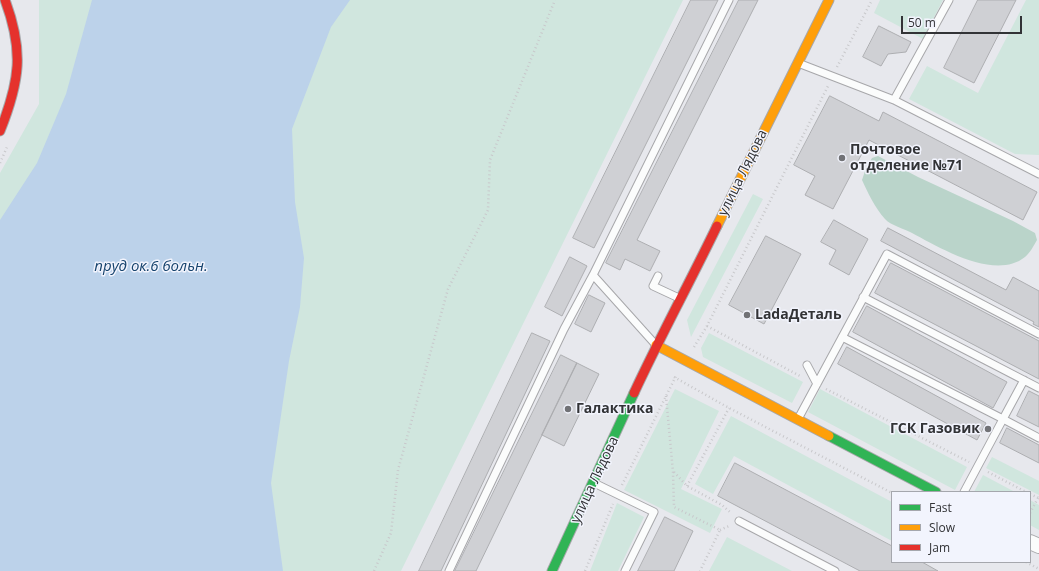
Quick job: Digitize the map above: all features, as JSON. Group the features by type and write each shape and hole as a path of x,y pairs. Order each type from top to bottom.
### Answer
{"street":[{"path":"0,131 8,112 18,75 18,43 13,17 5,0"},
{"name":"улица Лядова","path":"552,571 656,345 681,299 829,0"},
{"path":"656,345 934,491"}],"lane":[{"path":"448,571 564,328 593,275 729,0"},
{"path":"894,100 949,0"},
{"path":"797,62 894,100 1039,174"},
{"path":"798,419 887,254 1039,334"},
{"path":"593,275 656,345"},
{"path":"658,276 653,286 681,299"},
{"path":"863,297 1039,388"},
{"path":"842,337 1039,438"},
{"path":"807,365 817,384"},
{"path":"965,491 1024,380"},
{"path":"594,482 654,512 625,571"},
{"path":"739,521 835,571"}],"path":[{"path":"374,571 391,533 398,470 448,289 488,210 490,160 555,0"},
{"path":"872,0 706,326 1024,491"},
{"path":"585,571 618,494 674,377 729,408 891,492"},
{"path":"666,394 673,472 674,507 720,530 700,571"},
{"path":"687,486 729,408"},
{"path":"673,472 687,486 722,505 739,521"},
{"path":"1031,511 1038,498"},
{"path":"1028,563 1039,569"}],"green space":[{"path":"39,0 683,0 401,571 0,571 0,173 39,104"},
{"path":"880,0 943,0 923,39 874,13"},
{"path":"1026,0 1039,0 1039,155 1015,154 909,99 927,66 978,93"},
{"path":"878,156 918,177 1013,221 1035,233 1037,240 1032,249 1025,257 1013,263 999,265 983,264 952,254 909,231 890,223 878,210 862,180 866,168 872,158"},
{"path":"753,194 763,199 691,337 687,320"},
{"path":"709,333 803,382 792,403 703,357 701,348"},
{"path":"675,389 719,411 681,489 722,509 710,533 624,490"},
{"path":"820,389 967,467 955,490 808,412"},
{"path":"731,416 891,501 891,540 734,456 713,494 695,484"},
{"path":"992,457 1039,481 1039,495 986,468"},
{"path":"983,475 1013,491 975,491"},
{"path":"1031,501 1039,505 1039,530 1031,526"},
{"path":"617,503 644,517 618,571 590,571"},
{"path":"727,537 792,571 709,571"}],"water":[{"name":"пруд ок.6 больн.","path":"92,0 350,0 331,27 292,129 295,202 304,258 300,307 289,361 271,483 283,571 0,571 0,220 37,163 66,94"}],"building":[{"path":"691,0 718,0 594,248 573,238"},
{"path":"739,0 758,0 637,240 660,251 650,271 625,259 620,270 606,263"},
{"path":"978,0 1016,0 974,83 944,68"},
{"path":"879,26 911,42 906,52 888,54 881,66 863,57"},
{"path":"830,96 879,121 883,112 1037,192 1023,220 869,140 833,209 805,195 815,176 794,165"},
{"path":"834,220 868,239 849,275 829,264 836,250 821,242"},
{"path":"888,228 1006,290 1013,277 1039,291 1039,327 1033,324 1034,322 881,241"},
{"path":"766,236 801,254 764,324 729,305"},
{"path":"570,257 587,266 562,316 545,307"},
{"path":"891,263 1039,341 1039,379 875,293"},
{"path":"589,295 605,303 591,332 575,324"},
{"path":"867,306 1007,382 993,408 853,332"},
{"path":"532,333 550,341 441,571 419,571"},
{"path":"847,347 986,423 977,440 838,364"},
{"path":"561,355 577,363 476,571 455,571"},
{"name":"Галактика","path":"577,363 599,374 564,446 542,435"},
{"path":"1029,391 1039,396 1039,427 1017,416"},
{"path":"1007,428 1039,445 1039,463 1000,443"},
{"path":"735,463 891,545 891,563 924,563 938,571 860,571 718,496"},
{"path":"665,517 693,531 674,571 638,571"}],"traffic: fast":[{"path":"552,571 634,393"},
{"path":"829,436 934,491"}],"traffic: slow":[{"path":"717,226 829,0"},
{"path":"656,345 829,436"}],"traffic: jam":[{"path":"0,131 12,97 17,66 15,35 5,0"},
{"path":"634,393 717,226"}],"place":[{"name":"Почтовое отделение №71","path":"842,158"},
{"name":"LadaДеталь","path":"747,315"},
{"name":"Галактика","path":"568,409"},
{"name":"ГСК Газовик","path":"988,429"}]}
